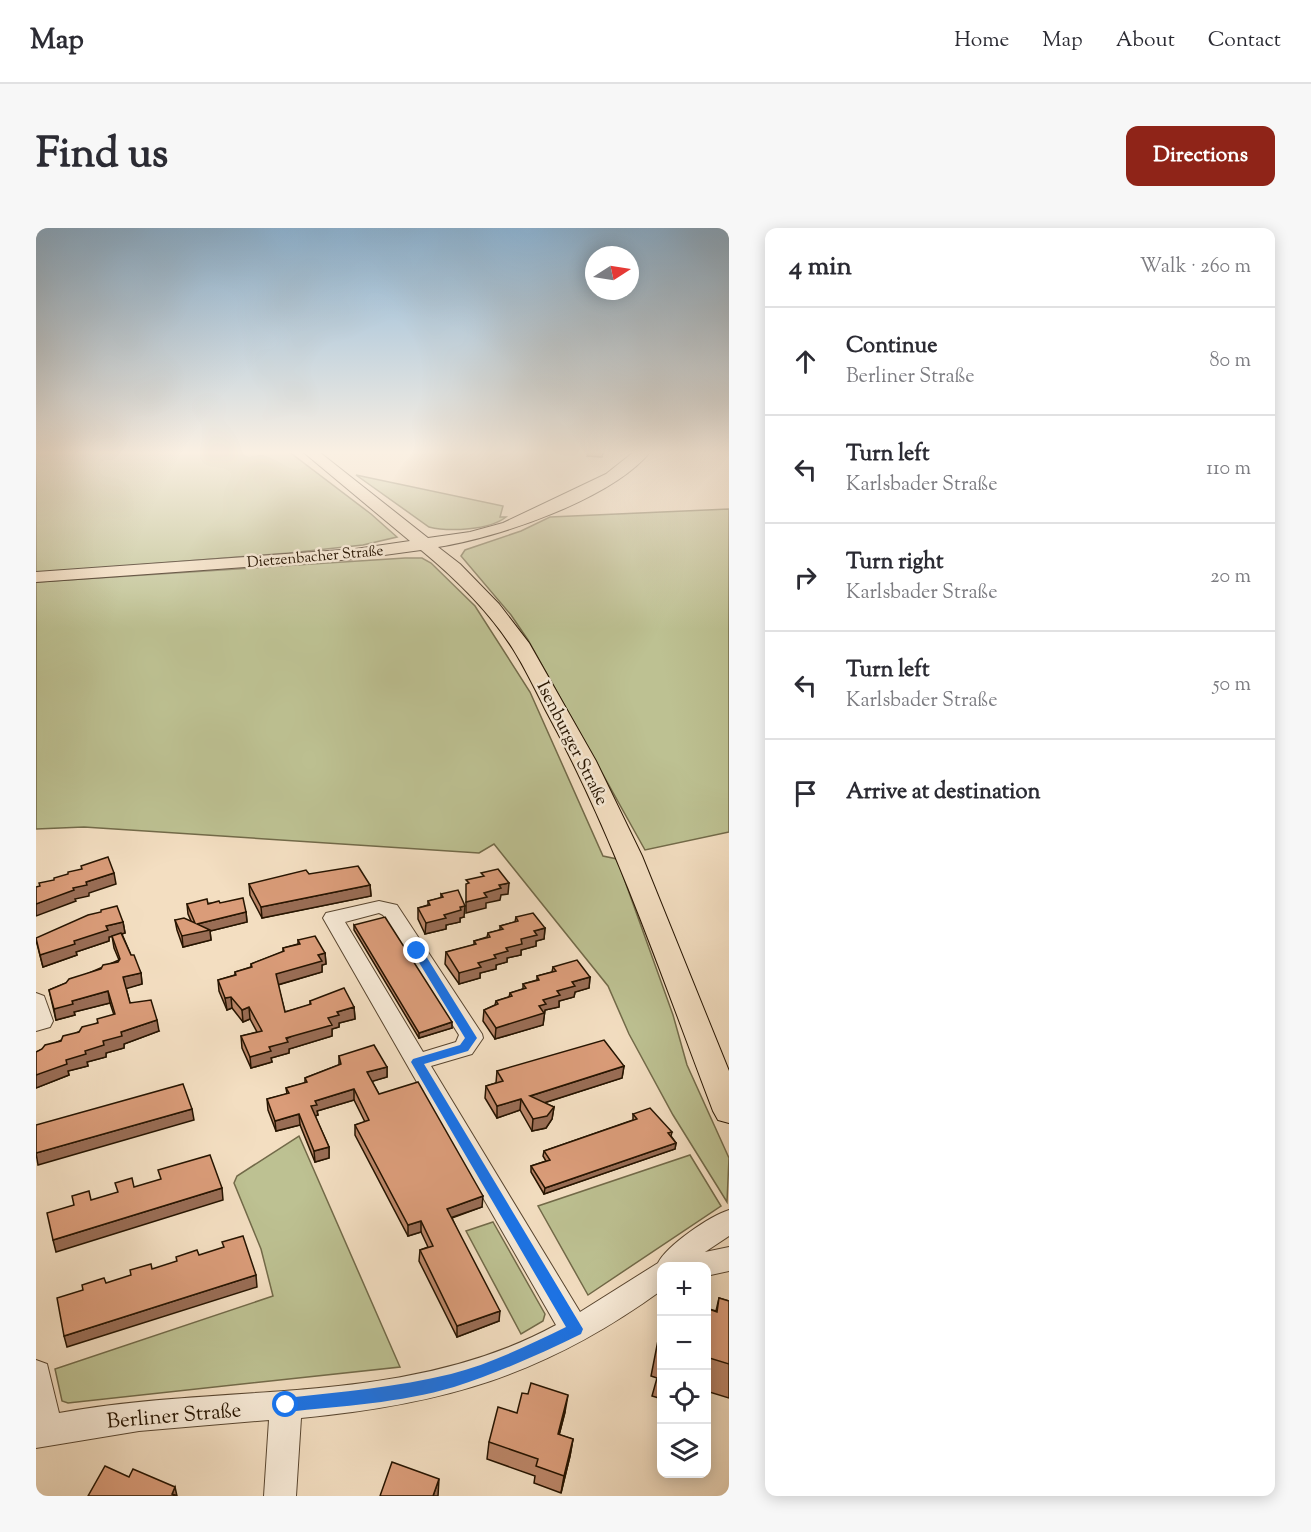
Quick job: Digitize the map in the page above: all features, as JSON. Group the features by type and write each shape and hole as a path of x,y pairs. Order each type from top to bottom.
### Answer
{"main road":[{"name":"Isenburger Straße","path":"385,510 428,544 465,579 506,624 559,713 629,856 729,1111"},
{"name":"Dietzenbacher Straße","path":"36,577 323,557 428,544 485,534 528,519 545,510"}],"street":[{"path":"417,1062 464,1048 471,1038 470,1034 390,910 378,907 333,918 417,1062 575,1329"},
{"path":"36,1001 42,1021 36,1023"},
{"path":"676,1262 697,1243 729,1221"},
{"path":"711,1263 729,1259"},
{"name":"Berliner Straße","path":"41,1431 144,1416 373,1396 452,1380 528,1352 575,1329 657,1279"},
{"path":"36,1374 41,1431"},
{"path":"280,1496 286,1405"}],"green space":[{"path":"36,510 366,510 397,537 363,545 289,553 36,573"},
{"path":"405,510 502,510 500,517 506,517 490,525 469,529 429,527"},
{"path":"729,510 729,832 645,850 528,640 511,615 461,556 465,550 521,531 550,517"},
{"path":"422,558 431,563 475,606 530,692 603,856 617,859 673,1015 687,1065 729,1158 727,1202 673,1115 629,1034 608,986 494,844 479,853 84,827 36,829 36,582"},
{"path":"299,1136 400,1367 68,1403 62,1401 55,1369 273,1296 261,1249 234,1183 237,1176"},
{"path":"690,1155 721,1206 588,1295 538,1206"},
{"path":"493,1222 545,1314 543,1321 521,1334 466,1231"}],"building":[{"path":"108,857 114,873 86,882 87,885 73,888 74,890 36,904 36,887 40,886 39,883 54,880 68,872 82,869 81,866"},
{"path":"358,866 370,885 261,907 249,884 306,870 309,874"},
{"path":"498,869 509,883 499,885 501,888 484,893 487,897 466,902 466,884 469,883 466,880 484,876 481,873"},
{"path":"458,890 465,906 460,907 461,910 444,915 446,918 426,923 418,908 430,905 428,901 443,897 441,894"},
{"path":"243,898 246,912 197,924 210,930 182,936 175,920 184,918 195,923 187,904 207,899 208,904"},
{"path":"117,906 123,922 106,926 108,930 74,941 75,944 40,955 36,938 88,915"},
{"path":"533,913 545,928 534,931 537,935 521,939 522,944 506,948 508,951 494,955 496,958 478,963 481,967 459,973 446,952 476,944 474,941 490,937 488,933 503,929 500,926 518,921 516,917"},
{"path":"385,917 452,1022 419,1033 354,925"},
{"path":"121,933 141,973 123,977 130,1003 151,1000 157,1020 121,1032 122,1036 103,1041 104,1045 66,1060 67,1064 36,1075 36,1052 45,1045 61,1041 63,1036 79,1032 82,1027 98,1023 97,1019 115,1014 108,991 72,1001 73,1004 54,1009 49,990 66,983 69,979 101,969 103,965 118,962 120,959 112,936"},
{"path":"315,936 325,953 318,955 322,961 276,974 285,1012 311,1004 310,1001 344,988 354,1007 337,1012 339,1015 328,1018 332,1025 286,1038 288,1042 269,1047 271,1051 250,1057 241,1036 262,1031 249,1007 242,1010 231,997 225,998 218,980 236,975 235,972 252,967 251,964 284,951 283,948 300,944 298,940"},
{"path":"577,960 590,977 572,982 575,986 557,991 560,995 543,1000 546,1004 539,1006 544,1013 496,1028 484,1010 498,1004 496,1001 512,996 510,993 526,988 523,984 539,980 537,976 556,971 553,967"},
{"path":"604,1040 624,1066 530,1096 554,1107 547,1116 533,1119 521,1099 497,1106 486,1086 503,1081 497,1071"},
{"path":"374,1045 387,1067 367,1072 379,1094 418,1082 483,1196 447,1209 500,1311 457,1326 420,1250 433,1246 421,1221 408,1225 355,1125 369,1120 354,1089 315,1101 317,1105 311,1106 329,1147 314,1151 299,1114 275,1121 267,1099 289,1093 286,1088 307,1082 305,1078 341,1064 339,1056"},
{"path":"183,1084 192,1109 36,1153 36,1125"},
{"path":"650,1108 672,1132 668,1133 676,1143 545,1188 531,1166 550,1160 544,1151 637,1119 633,1114"},
{"path":"210,1155 222,1188 53,1240 47,1213 74,1205 72,1196 89,1191 91,1200 118,1192 115,1183 132,1178 134,1187 161,1179 158,1170"},
{"path":"243,1236 256,1275 64,1336 57,1298 83,1290 82,1285 104,1278 106,1283 131,1275 130,1270 151,1264 152,1269 177,1261 176,1257 197,1250 199,1255 224,1247 222,1242"},
{"path":"719,1298 729,1301 729,1364 711,1359 711,1310 717,1312"},
{"path":"531,1383 568,1395 558,1434 573,1439 564,1476 536,1466 538,1459 489,1442 498,1407 517,1413 522,1393 528,1394"},
{"path":"392,1462 439,1479 433,1496 380,1496"},
{"path":"105,1466 129,1477 133,1469 175,1487 172,1494 177,1496 88,1496"}],"route":[{"path":"286,1405 373,1396 452,1380 485,1370 551,1342 575,1329 417,1062 464,1048 471,1038 417,951"}]}
